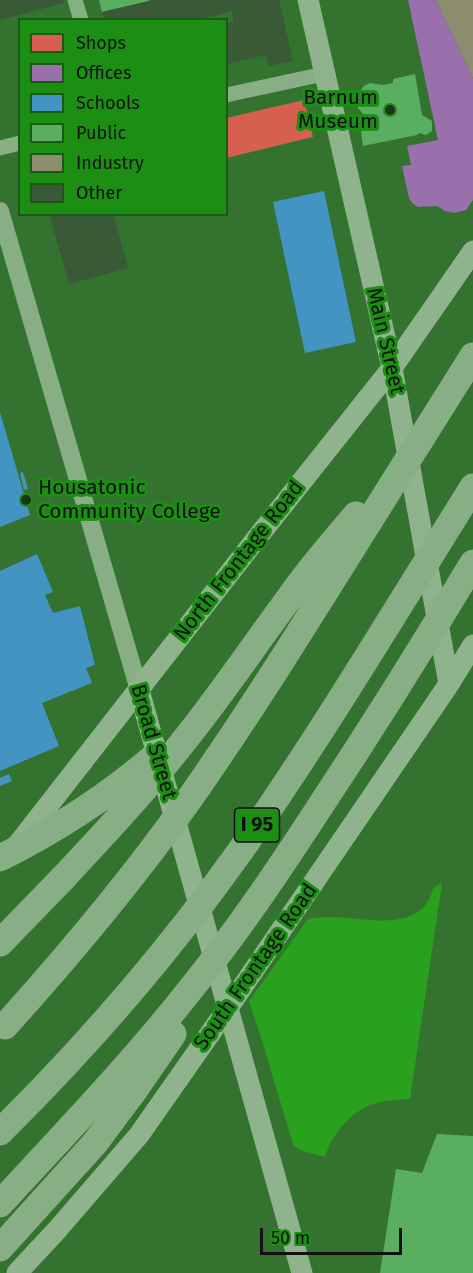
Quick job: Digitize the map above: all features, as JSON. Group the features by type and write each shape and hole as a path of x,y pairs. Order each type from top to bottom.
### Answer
{"highway":[{"path":"2,1029 102,915 188,802 240,724 473,356"},
{"path":"0,943 63,878 165,764 241,667 314,564 419,442"},
{"name":"I 95","path":"0,1132 110,1014 198,907 240,851 305,753 473,487"},
{"path":"0,1248 88,1151 186,1016 274,876 390,700 473,563"},
{"path":"0,858 92,807 134,774 175,738 241,667"},
{"path":"0,1204 169,1016 212,963 274,876"}],"main road":[{"name":"Main Street","path":"308,0 392,368 449,684"},
{"name":"North Frontage Road","path":"0,866 392,368 473,251"},
{"name":"South Frontage Road","path":"17,1273 139,1135 449,684 473,645"},
{"name":"Broad Street","path":"139,690 302,1273"}],"street":[{"path":"75,0 80,18"},
{"path":"228,95 324,74"},
{"path":"0,148 18,144"},
{"name":"Broad Street","path":"0,212 139,690"}],"green space":[{"path":"442,883 410,1099 381,1102 362,1109 339,1130 325,1157 302,1151 294,1146 249,1001 308,919 339,917 402,919 423,908 434,887"}],"building: Shops":[{"path":"304,100 313,137 228,158 228,118"}],"building: Offices":[{"path":"408,0 436,0 473,79 473,200 466,210 454,213 437,206 418,207 413,204 409,198 402,166 411,165 407,146 438,140"}],"building: Schools":[{"path":"324,191 356,342 305,353 273,202"},
{"path":"0,412 30,515 0,527"},
{"path":"23,472 28,489 24,490 20,473"},
{"path":"37,554 53,592 45,595 53,613 80,606 95,665 86,668 92,683 42,703 59,746 0,771 0,571"},
{"path":"9,774 12,781 0,786 0,778"}],"building: Public":[{"path":"99,0 149,0 149,1 102,12"},
{"name":"Barnum Museum","path":"415,74 422,115 432,121 432,131 426,135 419,133 363,146 361,131 367,130 364,115 357,103 360,91 370,83 383,85 393,83 393,79"},
{"path":"437,1134 473,1136 473,1273 380,1273 396,1169 422,1173"}],"building: Industry":[{"path":"436,0 473,0 473,79"}],"building: Other":[{"path":"0,0 63,0 64,3 0,20"},
{"path":"153,0 279,0 293,61 269,66 266,55 228,64 228,24 234,22 232,11 205,18 104,18 102,12"},
{"path":"50,216 114,216 128,268 69,284"}],"place":[{"name":"Barnum Museum","path":"390,110"},
{"name":"Housatonic Community College","path":"26,500"}]}
